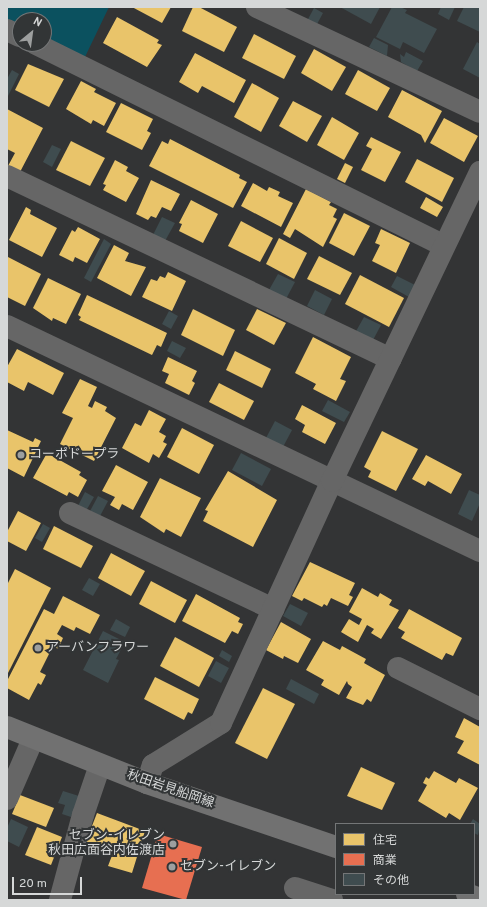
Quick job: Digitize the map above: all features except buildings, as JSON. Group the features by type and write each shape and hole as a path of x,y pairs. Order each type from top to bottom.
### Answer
{"main road":[{"name":"秋田岩見船岡線","path":"7,727 33,739 147,783 335,847"},
{"path":"470,895 480,899"}],"street":[{"path":"257,7 480,112"},
{"path":"52,52 444,246"},
{"path":"147,783 153,765 221,723 332,481 480,172"},
{"path":"7,176 391,359"},
{"path":"7,326 480,551"},
{"path":"70,513 273,609"},
{"path":"398,668 480,709"},
{"path":"7,799 33,739"},
{"path":"60,900 82,815 100,765"},
{"path":"295,888 332,900"}],"shaded area":[{"path":"7,7 109,7 84,59 52,43 52,12 12,12 12,23 7,21"}],"place":[{"name":"コーポドープラ","path":"21,455"},
{"name":"アーバンフラワー","path":"38,648"},
{"name":"セブン-イレブン 秋田広面谷内佐渡店","path":"173,844"},
{"name":"セブン-イレブン","path":"172,867"}]}
